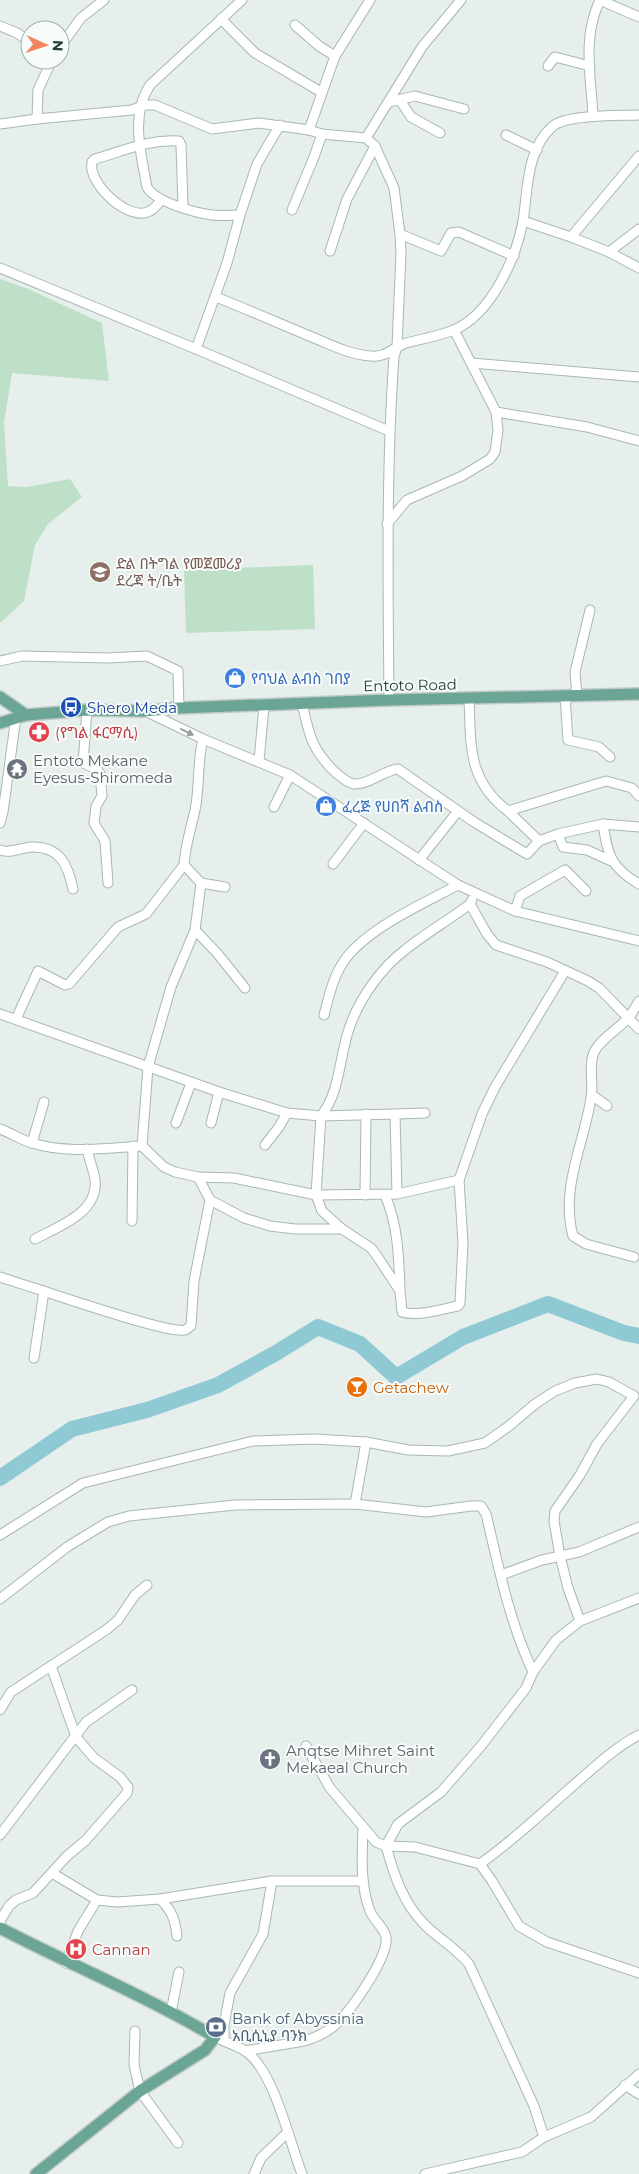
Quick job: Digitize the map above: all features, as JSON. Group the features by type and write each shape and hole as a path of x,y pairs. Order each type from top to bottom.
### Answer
{"main road":[{"name":"Entoto Road","path":"0,723 21,716 87,710 143,711 389,700 639,694"},
{"path":"0,697 21,716"},
{"path":"0,1928 66,1962 126,1989 220,2039 140,2091 36,2174"}],"street":[{"path":"70,32 80,18 104,0"},
{"path":"240,215 209,214 153,196 147,187 138,117 150,85 242,0"},
{"path":"309,130 335,56 370,0"},
{"path":"366,138 422,47 461,0"},
{"path":"593,116 590,27 600,0 639,17"},
{"path":"221,19 255,53 321,92"},
{"path":"295,25 319,46 335,56"},
{"path":"0,26 20,35"},
{"path":"548,66 552,58 558,57 590,66"},
{"path":"37,119 38,90 47,70"},
{"path":"389,102 415,96 464,109"},
{"path":"400,100 411,117 440,133"},
{"path":"0,124 132,110 143,105 160,106 212,129 248,123 280,125 322,134 366,138 375,146 394,188 401,253 397,347 394,356 389,432 387,524 389,700"},
{"path":"216,297 347,351 379,356 397,347 454,330 484,306 504,276 514,256 523,221 528,177 537,150 554,126 570,120 593,116 639,115"},
{"path":"196,349 216,297 257,164 280,125"},
{"path":"292,210 322,134"},
{"path":"506,135 537,150"},
{"path":"161,200 150,211 136,212 126,210 103,191 91,166 95,159 140,144 162,140 180,143 183,206"},
{"path":"330,251 347,199 375,146"},
{"path":"571,237 639,156"},
{"path":"523,221 609,252 639,268"},
{"path":"609,252 639,229"},
{"path":"400,234 440,251 449,235 459,232 514,256"},
{"path":"0,268 196,349 389,432"},
{"path":"387,524 407,500 462,476 490,459 495,452 498,430 496,412 454,330"},
{"path":"472,363 639,377"},
{"path":"496,412 586,426 639,441"},
{"path":"590,610 575,672 571,696 568,740 598,747 610,757"},
{"path":"0,661 22,656 151,656 178,671 179,708"},
{"path":"469,698 470,739 476,773 496,802 508,811 539,842"},
{"path":"302,703 312,743 319,756 339,776 354,784 398,769 458,811 527,854 539,842 558,834 603,824 639,827"},
{"path":"259,761 264,706"},
{"path":"87,710 82,760 84,765 96,769 100,774 102,796 96,806 94,824 105,841 108,883"},
{"path":"143,711 290,775 458,885 477,894 515,911 639,941"},
{"path":"0,823 21,716"},
{"path":"16,1019 38,971 65,984 69,984 118,928 146,914 184,865 187,838 195,810 200,750 204,739"},
{"path":"274,807 290,775"},
{"path":"508,811 606,781 632,788 639,796"},
{"path":"419,860 458,811"},
{"path":"333,864 364,823"},
{"path":"603,824 611,861"},
{"path":"558,834 563,847 587,850 611,861 639,884"},
{"path":"0,850 10,851 32,847 49,850 60,857 69,868 73,889"},
{"path":"184,865 201,883 225,887"},
{"path":"515,911 520,896 565,870 586,891"},
{"path":"132,1221 138,1146 148,1067 171,987 195,930 201,883"},
{"path":"324,1015 334,980 344,961 358,945 388,924 458,885"},
{"path":"400,1291 371,1248 342,1229 322,1211 316,1196 321,1116 330,1105 349,1027 359,1006 383,969 404,950 470,904 477,894"},
{"path":"470,904 487,934 496,945 547,962 599,988 639,1028"},
{"path":"195,930 217,953 245,988"},
{"path":"385,1195 390,1207 399,1251 400,1310 406,1314 458,1306 460,1303 463,1243 459,1180 482,1114 491,1096 565,971"},
{"path":"634,1257 586,1244 573,1236 570,1215 570,1188 592,1095 594,1053 614,1029 628,1018 639,1001"},
{"path":"0,1014 191,1083 287,1113 321,1116 425,1113"},
{"path":"176,1122 191,1083"},
{"path":"211,1123 219,1092"},
{"path":"592,1095 607,1106"},
{"path":"32,1143 44,1102"},
{"path":"265,1144 279,1127 287,1113"},
{"path":"365,1195 366,1114"},
{"path":"395,1114 397,1194"},
{"path":"0,1129 32,1143 58,1148 87,1149 138,1146 164,1167 175,1172 198,1177 234,1178 316,1196 397,1194 459,1180"},
{"path":"35,1239 84,1211 92,1199 95,1180 87,1149"},
{"path":"198,1177 210,1200 244,1218 270,1226 295,1230 342,1229"},
{"path":"0,1277 173,1330 184,1330 192,1326 194,1281 210,1200"},
{"path":"34,1358 44,1291"},
{"path":"0,1535 83,1483 185,1460 253,1442 314,1439 366,1442 408,1450 448,1451 465,1449 485,1443 555,1391 575,1383 597,1379 609,1382 636,1397 597,1444 580,1475 558,1504 554,1521 560,1556 568,1588 580,1621"},
{"path":"355,1504 366,1442"},
{"path":"0,1599 67,1547 108,1522 129,1516 235,1505 355,1504 426,1512 481,1506 486,1514 515,1629 533,1672"},
{"path":"501,1575 542,1560 579,1552 638,1530"},
{"path":"0,1710 11,1692 118,1620 135,1595 147,1585"},
{"path":"544,2137 534,2106 469,1964 461,1954 425,1925 415,1913 397,1884 386,1846 398,1824 441,1792 481,1746 522,1693 533,1672 556,1640 580,1621 639,1598"},
{"path":"0,1921 9,1906 16,1900 33,1893 104,1822 127,1793 128,1787 120,1777 94,1758 76,1737 51,1666"},
{"path":"0,1835 86,1722 132,1690"},
{"path":"480,1864 506,1845 537,1816 613,1752 639,1735"},
{"path":"306,1746 330,1788 376,1842 386,1846 415,1847 480,1864 519,1926 547,1942 639,1973"},
{"path":"245,2051 314,2038 335,2025 362,1992 386,1946 384,1929 371,1913 363,1881 363,1828"},
{"path":"52,1873 97,1900 117,1902 160,1899 272,1880 363,1881"},
{"path":"272,1880 263,1934 230,1992 220,2039 245,2051 263,2071 272,2089 302,2174"},
{"path":"160,1899 174,1916 177,1936"},
{"path":"66,1962 78,1931 97,1900"},
{"path":"171,2012 179,1972"},
{"path":"135,2031 134,2065 140,2091 178,2143"},
{"path":"425,2174 522,2152 544,2137 591,2117 639,2074"},
{"path":"625,2086 639,2094"},
{"path":"254,2174 261,2158 287,2134"}],"green space":[{"path":"0,279 26,288 102,323 109,381 12,373 4,422 8,486 27,487 70,479 82,497 48,524 35,545 24,601 0,623"},
{"path":"313,565 315,629 186,633 184,570"}],"waterway":[{"path":"0,1478 72,1429 147,1410 218,1385 318,1327 360,1344 396,1377 463,1337 548,1304 624,1333 639,1336"}],"place":[{"name":"ድል በትግል የመጀመሪያ ደረጃ ት/ቤት","path":"100,572"},
{"name":"የባህል ልብስ ገበያ","path":"235,678"},
{"name":"Shero Meda","path":"71,707"},
{"name":"(የግል ፋርማሲ)","path":"39,732"},
{"name":"Entoto Mekane Eyesus-Shiromeda","path":"17,769"},
{"name":"ፈረጅ የሀበሻ ልብስ","path":"326,806"},
{"name":"Getachew","path":"357,1387"},
{"name":"Anqtse Mihret Saint Mekaeal Church","path":"270,1759"},
{"name":"Cannan","path":"76,1949"},
{"name":"Bank of Abyssinia አቢሲኒያ ባንክ","path":"216,2027"}]}
